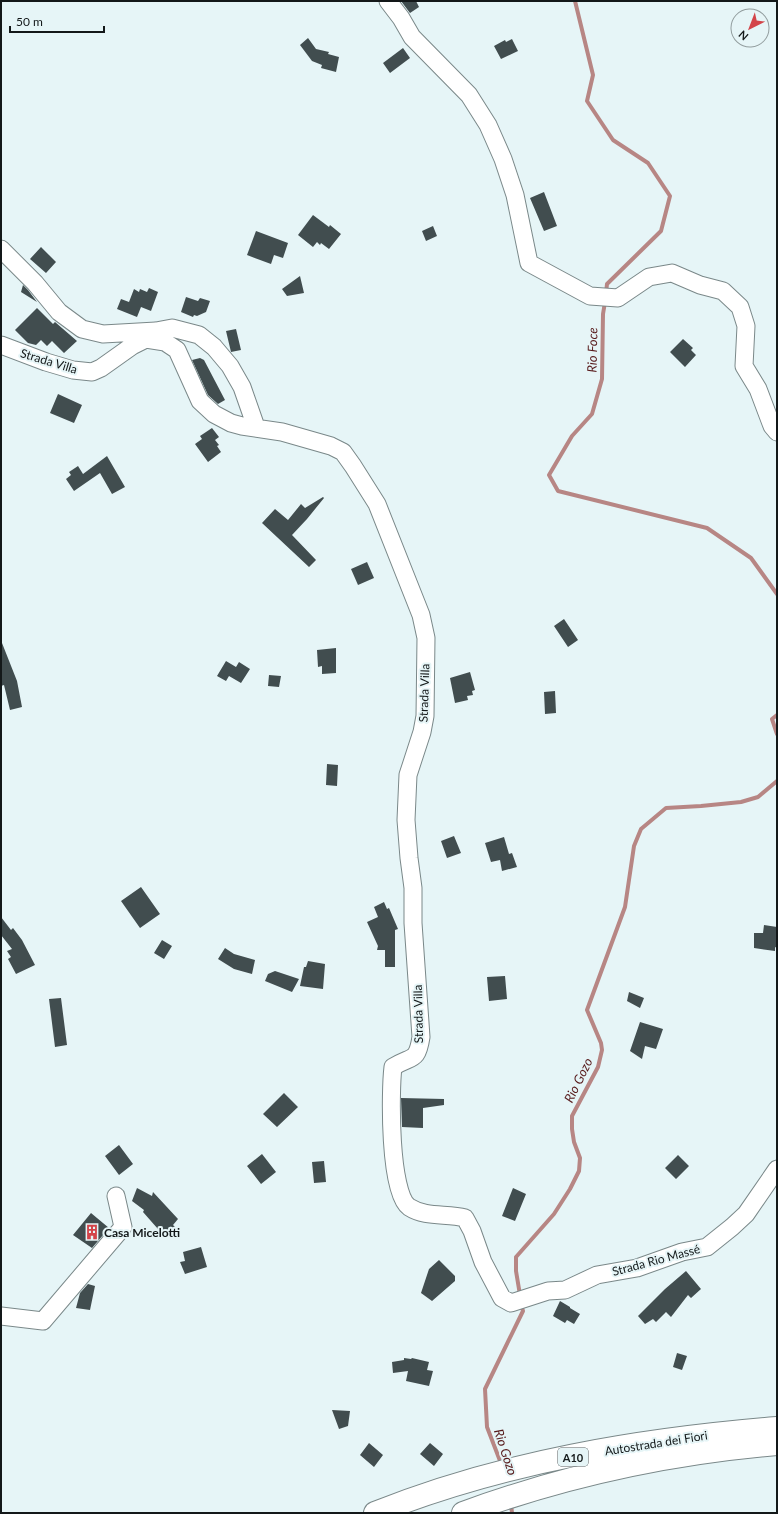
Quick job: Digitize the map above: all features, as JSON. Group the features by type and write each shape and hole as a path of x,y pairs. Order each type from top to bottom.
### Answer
{"highway":[{"name":"Autostrada dei Fiori","path":"375,1513 462,1484 526,1466 670,1439 777,1428"},
{"name":"Autostrada dei Fiori","path":"463,1513 547,1485 622,1466 678,1456 777,1444"}],"street":[{"path":"388,1 412,38 469,95 488,125 503,159 515,195 529,263 545,270 565,283 590,296 618,298 649,277 672,273 700,285 723,291 740,307 746,326 744,366 758,389 772,426 777,432"},
{"path":"1,249 35,283 59,312 82,329 103,334 151,335 172,328 199,335 214,347 230,366 242,387 256,427"},
{"name":"Strada Villa","path":"1,345 46,362 73,370 92,372 101,368 132,346 151,335 177,350 200,402 214,414 230,423 282,432 331,446 342,452 353,466 377,504 421,615 426,638 425,716 422,732 408,775 406,820 413,888 421,1037 419,1050 416,1055 393,1067 391,1082 391,1115 396,1176 399,1190 407,1205 419,1212 454,1215 465,1218 472,1230 483,1262 502,1298 511,1303 529,1298"},
{"name":"Strada Rio Massé","path":"529,1298 548,1291 564,1290 597,1275 637,1268 682,1252 707,1247 746,1214 777,1169"},
{"path":"1,1316 43,1321 122,1227 116,1196"}],"building":[{"path":"401,1 416,1 419,7 410,13"},
{"path":"308,38 316,49 329,52 328,54 339,57 336,72 321,68 322,65 312,61 300,45"},
{"path":"512,39 518,51 501,59 494,46 505,40 506,42"},
{"path":"403,48 410,58 390,73 383,63"},
{"path":"544,192 557,226 544,231 530,198"},
{"path":"313,215 329,227 330,225 341,234 329,249 317,242 313,247 298,235"},
{"path":"433,226 437,236 426,241 422,231"},
{"path":"256,231 288,243 283,258 274,255 271,264 247,255"},
{"path":"41,247 56,262 46,273 30,259"},
{"path":"300,276 304,293 287,296 282,289"},
{"path":"23,285 28,290 37,302 21,292"},
{"path":"149,288 158,292 151,311 141,307 137,317 117,309 121,299 129,302 134,289 139,292 140,289 147,292"},
{"path":"186,297 198,301 200,298 210,301 206,312 197,316 194,315 193,317 181,312"},
{"path":"37,308 53,324 55,322 77,341 64,353 52,341 47,346 41,340 36,345 28,343 15,330"},
{"path":"236,329 241,350 231,352 226,331"},
{"path":"683,339 693,348 691,350 696,355 685,367 670,352"},
{"path":"200,358 204,360 225,400 218,404 208,395 192,360"},
{"path":"58,394 82,405 74,423 50,413"},
{"path":"212,428 219,437 215,440 219,445 217,446 221,452 208,462 195,444 202,439 200,436"},
{"path":"107,456 125,487 112,494 100,473 74,491 66,479 71,475 69,472 78,466 83,474"},
{"path":"323,497 324,498 307,519 292,535 316,560 309,567 262,523 275,509 288,520 301,504 305,508"},
{"path":"367,562 374,578 358,585 351,569"},
{"path":"564,619 578,640 568,647 554,626"},
{"path":"1,643 17,681 22,707 10,710 4,685 1,686"},
{"path":"336,648 336,673 322,674 322,666 318,667 317,650"},
{"path":"226,661 236,667 239,662 250,669 241,683 229,676 226,681 217,676"},
{"path":"470,672 475,690 472,691 473,695 467,696 468,700 455,703 450,678"},
{"path":"269,675 281,676 279,687 268,686"},
{"path":"555,691 556,713 545,714 544,692"},
{"path":"327,764 338,765 337,786 326,785"},
{"path":"454,836 461,853 447,858 441,841"},
{"path":"504,837 509,854 512,853 517,867 502,871 500,860 491,862 485,843"},
{"path":"141,887 160,914 140,928 121,901"},
{"path":"384,902 387,909 389,908 398,929 395,930 395,967 385,967 385,950 377,950 378,946 367,922 378,917 374,907"},
{"path":"1,917 11,930 13,928 22,940 35,965 16,974 8,959 11,957 7,951 12,949 1,935"},
{"path":"764,925 777,927 777,948 775,947 775,951 754,948 754,933 763,933"},
{"path":"162,940 172,946 164,959 154,953"},
{"path":"225,948 234,954 255,960 252,974 234,969 218,959"},
{"path":"308,961 325,964 323,989 300,986 304,967 306,967"},
{"path":"275,971 299,979 292,992 265,981 268,974"},
{"path":"505,976 507,999 489,1001 487,977"},
{"path":"629,992 644,998 640,1008 627,1001"},
{"path":"61,998 67,1045 55,1047 49,999"},
{"path":"640,1022 663,1029 656,1049 645,1046 642,1059 630,1051"},
{"path":"284,1093 298,1107 277,1127 263,1114"},
{"path":"401,1098 444,1099 444,1105 423,1108 423,1128 402,1127"},
{"path":"119,1145 133,1164 119,1175 105,1156"},
{"path":"262,1154 276,1172 261,1184 247,1166"},
{"path":"678,1155 689,1166 676,1179 665,1168"},
{"path":"324,1161 326,1182 314,1183 312,1162"},
{"path":"137,1188 152,1196 153,1192 178,1219 173,1225 177,1229 165,1237 143,1212 144,1210 132,1201"},
{"path":"513,1188 526,1194 515,1221 502,1216"},
{"name":"Casa Micelotti","path":"91,1213 109,1228 92,1248 73,1235"},
{"path":"201,1247 207,1267 185,1274 180,1262 185,1261 183,1252"},
{"path":"439,1260 455,1276 455,1281 432,1301 421,1293 429,1269"},
{"path":"686,1271 701,1289 691,1298 688,1295 671,1317 666,1312 656,1322 653,1319 645,1324 638,1316 665,1289"},
{"path":"88,1284 95,1286 90,1310 76,1308 80,1293"},
{"path":"560,1301 580,1314 574,1324 567,1320 565,1323 553,1316"},
{"path":"677,1353 687,1356 682,1370 673,1367"},
{"path":"404,1358 412,1358 429,1362 427,1370 433,1371 429,1386 406,1381 408,1371 393,1373 392,1362 404,1360"},
{"path":"332,1410 350,1411 348,1426 339,1429"},
{"path":"369,1443 383,1455 374,1467 360,1455"},
{"path":"430,1443 443,1454 434,1466 420,1454"}],"waterway":[{"name":"Rio Foce","path":"575,1 593,75 587,101 613,140 648,163 670,196 661,231 607,284 606,293"},
{"name":"Rio Foce","path":"605,302 603,314 602,379 592,414 572,436 549,475 558,491 707,528 751,558 777,594"},
{"name":"Rio Gozo","path":"777,715 772,719 777,734"},
{"name":"Rio Gozo","path":"520,1295 516,1271 516,1257 554,1214 570,1189 579,1171 580,1158 574,1142 572,1116 598,1067 602,1050 601,1043 587,1010 625,907 634,846 641,829 666,808 741,802 758,797 777,781"},
{"name":"Rio Gozo","path":"502,1466 487,1427 485,1389 523,1311 521,1304"},
{"name":"Rio Gozo","path":"511,1504 512,1513"}],"place":[{"name":"Casa Micelotti","path":"92,1232"}]}
